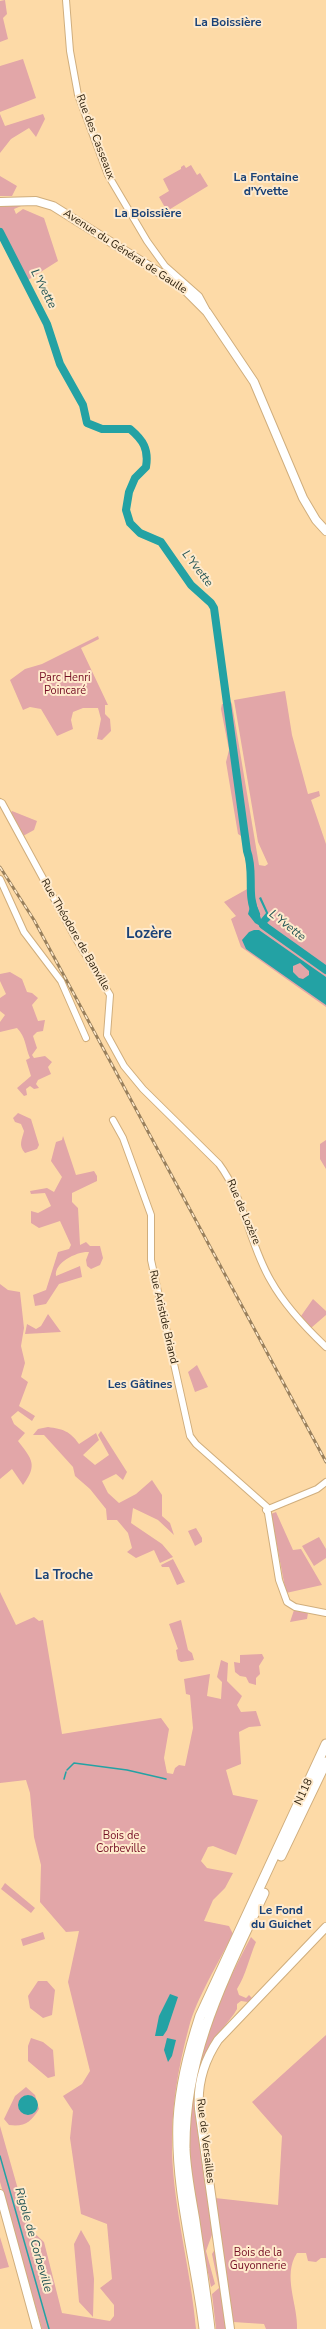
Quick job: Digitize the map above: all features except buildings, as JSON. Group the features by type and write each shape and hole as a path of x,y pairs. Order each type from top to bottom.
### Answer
{"highway":[{"name":"N118","path":"204,2329 181,2186 178,2149 180,2101 187,2060 200,2016 326,1744"},
{"path":"210,2329 185,2150 187,2101 194,2062 218,1993 326,1762"}],"main road":[{"name":"Avenue du Général de Gaulle","path":"0,202 27,200 53,206 157,270 186,291 207,312 254,382 308,507 316,520 326,531"},
{"name":"Rue de Versailles","path":"230,2329 199,2109 201,2077 209,2054 218,2040 326,1927"},
{"path":"0,2194 37,2329"}],"street":[{"name":"Rue des Casseaux","path":"66,0 74,78 78,95 91,133 111,181 143,235 162,261 199,296 207,312"},
{"name":"Rue Théodore de Banville","path":"1,802 76,939 110,995 107,1035 124,1066 143,1089"},
{"path":"0,879 24,932 62,981 86,1038"},
{"name":"Rue de Lozère","path":"143,1089 226,1173 237,1193 271,1281 295,1315 326,1347"},
{"name":"Rue Aristide Briand","path":"113,1120 123,1138 151,1214 151,1260 190,1436 196,1444 264,1503 284,1598 292,1606 326,1613"},
{"path":"266,1510 317,1489 326,1482"}],"green space":[{"path":"5,0 7,14 3,18 8,39 0,42 0,1"},
{"path":"23,59 36,98 0,112 0,66"},
{"path":"0,114 5,126 43,114 45,119 36,137 29,128 11,139 0,153"},
{"path":"184,165 186,168 191,165 197,175 200,173 208,186 167,211 159,197 169,191 163,179 181,169"},
{"path":"0,176 17,186 12,196 0,196"},
{"path":"26,204 14,209 16,214 23,209 44,218 58,261 28,280 0,227 0,205"},
{"name":"Parc Henri Poincaré","path":"98,636 99,639 81,648 108,705 105,705 105,714 110,719 111,731 102,740 97,739 101,719 98,708 83,708 73,712 71,720 73,729 57,736 41,709 30,707 23,710 10,680 25,669 42,664"},
{"path":"285,691 292,735 308,794 319,791 320,796 311,800 326,844 326,1007 241,947 231,919 236,916 224,902 249,888 250,867 246,843 238,834 226,762 229,750 221,709 222,704 231,702 232,704 259,865 265,866 268,864 258,842 234,700"},
{"path":"12,811 37,821 34,830 23,836 10,814"},
{"path":"10,972 22,979 27,992 32,993 38,998 32,1005 38,1021 45,1020 43,1031 37,1032 33,1036 37,1048 32,1055 34,1058 45,1056 52,1062 48,1067 51,1074 38,1080 36,1084 39,1088 34,1089 30,1086 26,1089 27,1095 24,1096 17,1088 31,1076 26,1060 30,1058 24,1039 17,1028 0,1032 0,1022 5,1015 0,1011 0,998 6,994 0,981 0,974"},
{"path":"18,1113 31,1119 39,1145 37,1149 25,1153 23,1150 21,1142 24,1131 21,1124 15,1122 13,1118"},
{"path":"63,1136 76,1175 94,1171 97,1176 97,1181 72,1193 72,1202 78,1208 80,1245 86,1242 90,1246 100,1246 103,1258 100,1265 91,1269 87,1266 86,1260 89,1252 79,1253 68,1258 59,1266 56,1271 56,1276 80,1266 82,1277 59,1284 46,1304 35,1306 33,1295 46,1290 58,1252 69,1249 71,1245 60,1221 39,1228 31,1223 31,1211 38,1213 51,1206 45,1193 31,1194 30,1191 47,1188 54,1192 62,1177 51,1161 56,1142 62,1140"},
{"path":"326,1140 326,1169 320,1159 320,1144"},
{"path":"0,1284 8,1290 20,1292 24,1328 21,1346 25,1363 21,1377 28,1382 19,1406 35,1416 32,1421 18,1411 11,1417 14,1424 25,1433 18,1441 30,1458 32,1467 28,1478 23,1485 12,1469 0,1479"},
{"path":"313,1299 326,1311 326,1315 311,1328 301,1316"},
{"path":"48,1314 61,1332 25,1334 27,1324 36,1329 41,1326"},
{"path":"197,1365 208,1387 195,1392 188,1372"},
{"path":"48,1427 66,1431 79,1444 96,1433 99,1440 83,1455 95,1465 109,1455 98,1435 101,1431 127,1472 123,1480 116,1474 102,1481 108,1493 119,1503 136,1494 152,1480 162,1495 162,1516 170,1523 174,1535 158,1520 133,1508 131,1523 162,1544 173,1557 160,1563 154,1550 136,1558 127,1552 132,1548 128,1533 117,1520 107,1520 106,1509 90,1489 75,1476 73,1467 44,1435 33,1435 38,1429"},
{"path":"276,1512 293,1550 301,1549 322,1585 286,1593 271,1514"},
{"path":"196,1528 202,1538 202,1542 195,1546 188,1531"},
{"path":"319,1537 326,1549 326,1558 314,1566 302,1546"},
{"path":"173,1559 185,1582 177,1585 169,1567 162,1567 161,1565"},
{"name":"Bois de Corbeville","path":"0,1592 16,1625 34,1617 39,1621 43,1620 62,1734 161,1718 169,1729 164,1758 167,1773 173,1774 175,1768 179,1765 185,1766 193,1728 190,1695 186,1694 184,1679 210,1674 207,1696 221,1699 222,1682 217,1677 221,1660 228,1663 227,1681 242,1696 237,1705 241,1712 256,1711 261,1726 249,1727 239,1732 241,1764 226,1770 233,1795 258,1800 236,1855 213,1846 208,1847 201,1861 207,1868 233,1873 225,1888 213,1900 204,1921 229,1926 233,1934 192,2016 182,2058 174,2105 172,2136 173,2174 194,2307 196,2329 42,2329 0,2182 0,2126 29,2228 44,2242 62,2313 110,2321 114,2316 114,2305 100,2288 112,2279 107,2224 81,2214 70,2138 73,2111 63,2096 82,2084 90,2071 68,1982 79,1931 66,1932 40,1902 41,1865 34,1837 30,1793 26,1780 0,1783"},
{"path":"294,1610 308,1613 307,1619 290,1622"},
{"path":"181,1620 188,1650 192,1653 194,1660 181,1662 178,1660 176,1650 178,1649 169,1624"},
{"path":"262,1654 264,1658 259,1666 260,1674 256,1678 256,1685 249,1683 246,1677 240,1676 235,1672 234,1662 240,1663 240,1655"},
{"path":"5,1883 35,1908 31,1913 1,1889"},
{"path":"43,1932 45,1939 23,1946 21,1939"},
{"path":"251,1937 256,1942 243,1978 237,1989 239,1995 246,1998 249,1995 252,1998 248,2002 241,2001 237,2004 237,2009 234,2014 210,2045 195,2103 213,2232 206,2251 215,2284 211,2287 196,2211 190,2160 190,2108 198,2064 210,2026 233,1972"},
{"path":"38,1981 47,1981 55,1990 52,2015 43,2018 30,2008 28,1996"},
{"name":"Bois de la Guyonnerie","path":"326,2035 326,2258 321,2258 316,2262 308,2261 306,2253 297,2253 293,2262 291,2281 297,2329 266,2329 264,2324 233,2322 215,2198 278,2205 282,2136 252,2102"},
{"path":"31,2038 43,2042 53,2050 55,2076 48,2078 28,2061 28,2046"},
{"path":"26,2087 35,2095 39,2109 27,2123 9,2125 4,2119 15,2096"},
{"path":"81,2230 90,2246 94,2279 93,2317 79,2302 74,2244"},
{"path":"0,2237 9,2267 0,2269"},
{"path":"215,2249 227,2329 216,2329 212,2294 219,2288 212,2254"}],"water":[{"path":"261,897 271,919 267,923 270,926 271,932 255,923 248,914 250,907 256,903 261,919 266,913 259,898"},
{"path":"259,930 326,977 326,1005 246,949 242,940 249,932","holes":["300,963 309,971 309,975 303,979 299,978 293,972 293,966"]},
{"path":"170,1994 178,1997 167,2030 163,2036 155,2036 159,2016"},
{"path":"167,2038 176,2040 172,2056 168,2062 164,2050"},
{"path":"28,2095 35,2098 38,2105 35,2112 28,2115 21,2112 18,2105 21,2098"}],"waterway":[{"name":"L'Yvette","path":"0,232 47,324 60,364 83,405 87,423 102,429 130,429 144,445 147,455 146,467 135,478 129,492 126,510 130,523 140,533 161,542 191,585 211,603 214,608 249,859 253,907 256,914"},
{"name":"L'Yvette","path":"263,925 326,970"},
{"path":"67,1770 74,1763 127,1770 166,1779"},
{"path":"64,1779 66,1772"},
{"name":"Rigole de Corbeville","path":"0,2156 49,2329"}],"railway":[{"path":"0,867 34,920 326,1462"}],"district":[{"name":"La Boissière","path":"228,23"},
{"name":"La Fontaine d'Yvette","path":"266,185"},
{"name":"La Boissière","path":"148,214"},
{"name":"Lozère","path":"149,934"},
{"name":"Les Gâtines","path":"140,1385"},
{"name":"La Troche","path":"64,1576"},
{"name":"Le Fond du Guichet","path":"281,1918"}]}
